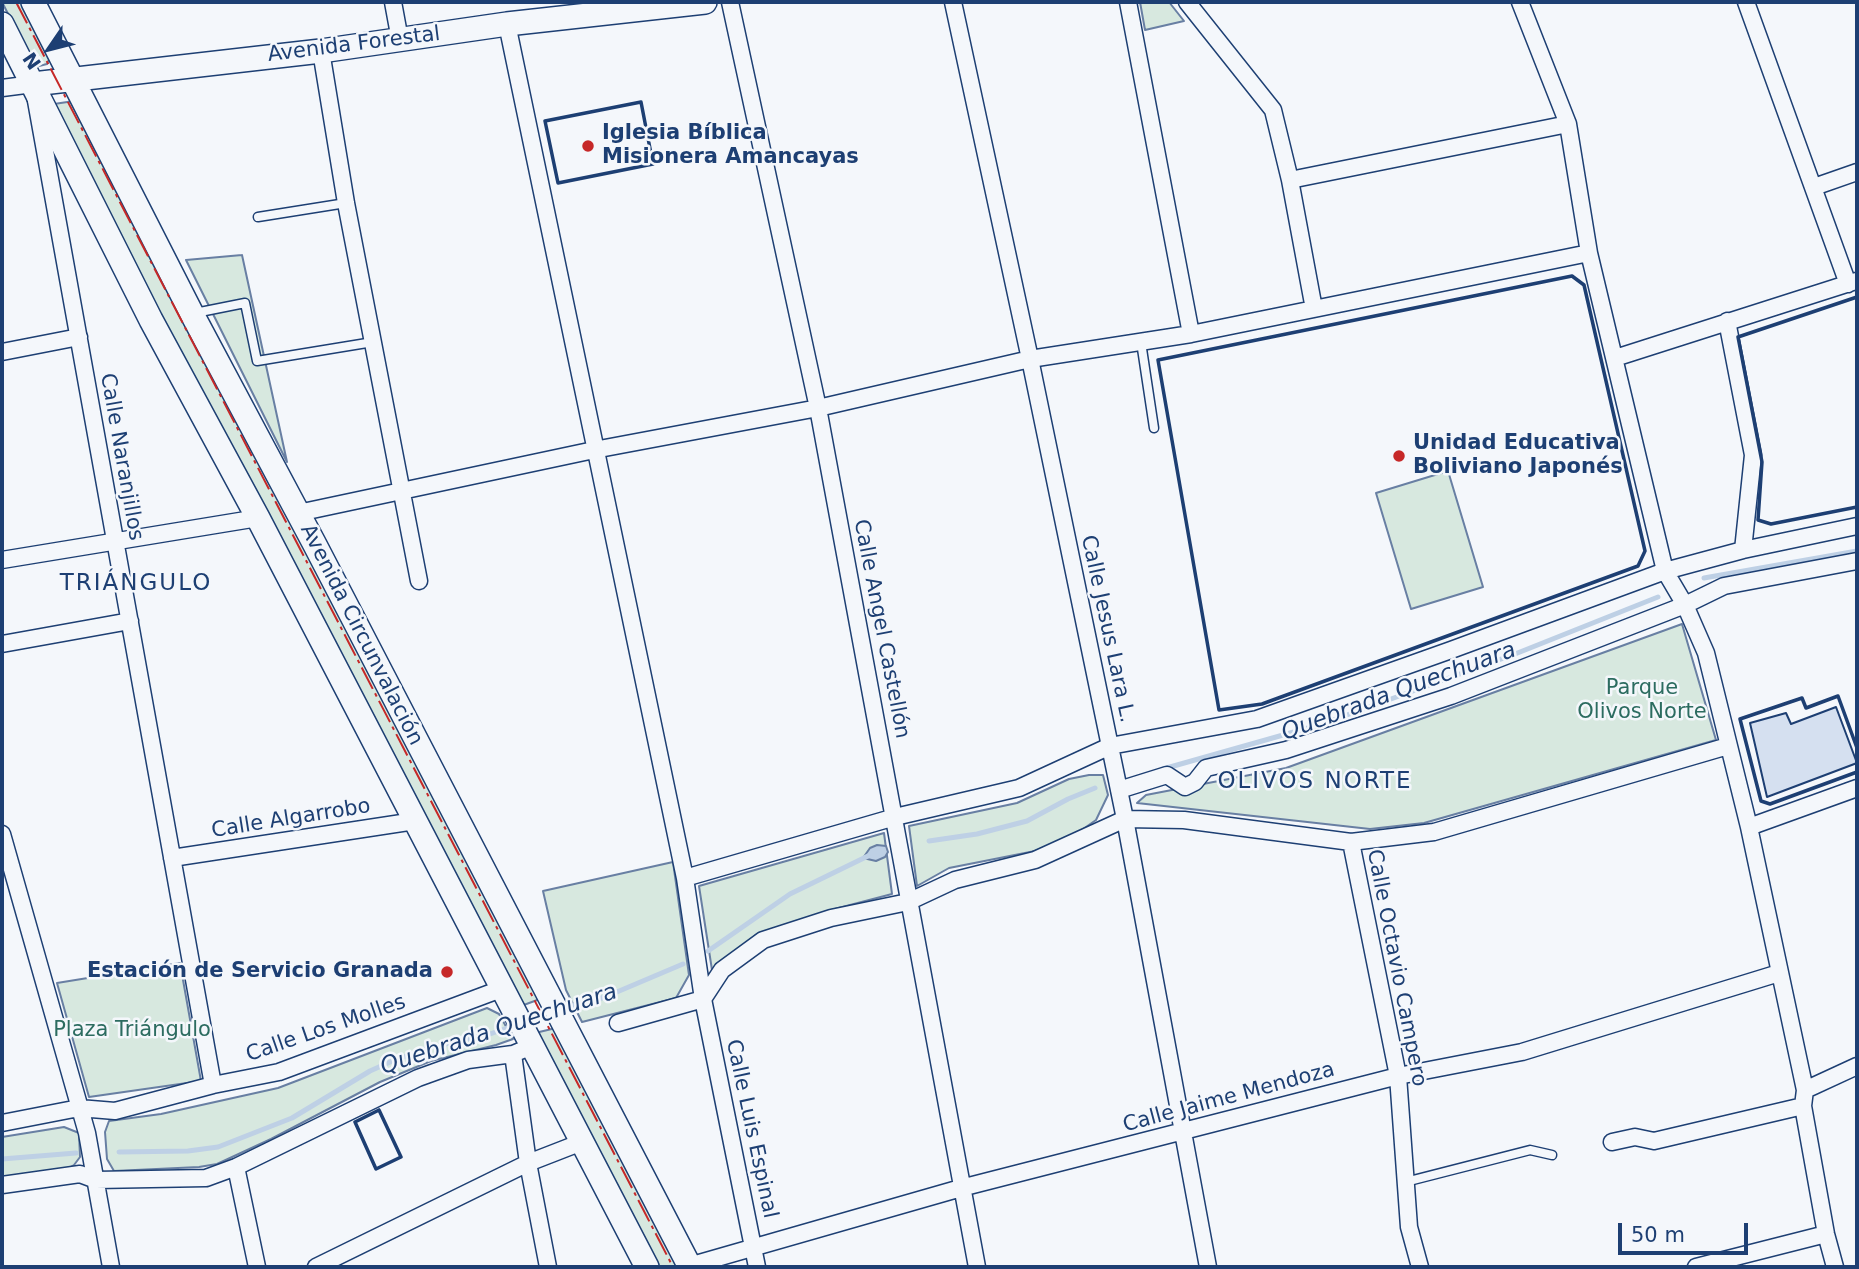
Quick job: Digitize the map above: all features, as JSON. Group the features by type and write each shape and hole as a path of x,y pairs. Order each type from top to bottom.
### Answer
{"main road":[{"name":"Avenida Circunvalación","path":"33,2 192,314 689,1267"},
{"name":"Avenida Forestal","path":"33,84 321,51 507,24 705,2"},
{"name":"Avenida Circunvalación","path":"2,24 151,320 258,518 513,1009 524,1045 582,1142 647,1267"}],"street":[{"path":"393,2 400,40"},
{"name":"Calle Angel Castellón","path":"730,2 818,408 977,1267"},
{"name":"Calle Jesus Lara L.","path":"953,2 1125,819 1208,1267"},
{"path":"1128,2 1191,334"},
{"path":"1187,2 1273,110 1290,180 1314,309"},
{"path":"1520,2 1568,124 1589,253 1665,571 1685,605 1706,653 1749,828 1804,1098 1826,1234 1835,1267"},
{"path":"1615,358 1853,282 1814,187 1746,2"},
{"name":"Calle Luis Espinal","path":"507,24 685,878 703,999 757,1267"},
{"path":"321,51 346,203 419,581"},
{"name":"Avenida Forestal","path":"2,88 33,84"},
{"name":"Calle Naranjillos","path":"33,84 213,1085"},
{"path":"1290,180 1568,124"},
{"path":"1814,187 1857,172"},
{"path":"298,513 594,450 818,408 1030,359 1191,334 1589,253"},
{"path":"1727,321 1753,455 1744,550"},
{"path":"2,352 79,337"},
{"path":"2,560 258,518"},
{"path":"685,878 895,817 1019,788 1110,746 1256,719 1665,571 1744,550 1857,526"},
{"path":"1119,790 1167,775 1185,787 1195,782 1206,768 1286,750 1451,696 1685,605 1724,586 1857,561"},
{"path":"2,644 130,621"},
{"path":"618,1023 703,999 722,970 763,940 831,918 908,902 955,880 1035,860 1125,819 1184,820 1352,842 1434,832 1728,746"},
{"path":"1749,828 1857,788"},
{"name":"Calle Algarrobo","path":"172,858 415,821"},
{"path":"2,834 87,1133 111,1267"},
{"name":"Calle Octavio Campero","path":"1352,842 1398,1076 1409,1227 1420,1267"},
{"name":"Calle Jaime Mendoza","path":"689,1267 961,1188 1398,1076 1522,1052 1779,972"},
{"name":"Calle Los Molles","path":"2,1123 79,1108 115,1111 213,1085 279,1072 501,989"},
{"path":"2,1185 80,1174 96,1181 206,1178 236,1167 418,1078 468,1060 524,1045 528,1163 548,1267"},
{"path":"1612,1142 1635,1138 1654,1141 1804,1098 1857,1066"},
{"path":"316,1267 528,1163 582,1142"},
{"path":"236,1167 257,1267"},
{"path":"1696,1267 1826,1234"}],"lane":[{"path":"258,218 346,203"},
{"path":"192,314 245,303 257,361 373,342"},
{"path":"1141,342 1154,428"},
{"path":"1405,1182 1530,1150 1552,1155"}],"green space":[{"path":"2,2 23,2 51,56 47,64 39,66 33,63"},
{"path":"1140,2 1169,2 1184,21 1145,30"},
{"path":"74,101 540,999 521,1006 158,311 54,104"},
{"path":"242,255 287,462 186,260"},
{"path":"1448,471 1483,587 1411,609 1376,493"},
{"name":"Parque Olivos Norte","path":"1682,624 1716,740 1424,823 1370,829 1137,803 1146,795 1286,768"},
{"path":"1103,775 1108,795 1096,820 1076,834 1035,851 949,868 917,886 909,826 1017,803 1069,779"},
{"path":"884,833 892,894 757,934 712,970 699,886"},
{"path":"673,862 689,975 676,998 582,1022 566,990 543,891"},
{"name":"Plaza Triángulo","path":"180,963 201,1081 89,1097 57,983"},
{"path":"487,1008 499,1014 513,1039 431,1061 380,1082 217,1164 114,1171 107,1159 105,1132 109,1121 161,1114 278,1088"},
{"path":"556,1028 679,1267 656,1267 535,1033"},
{"path":"64,1127 79,1133 80,1157 74,1165 67,1169 2,1177 2,1137"}],"water":[{"path":"877,845 886,846 888,852 885,857 876,861 863,858 870,848"}],"building":[{"path":"1836,707 1857,763 1767,797 1750,723 1786,713 1791,724"}],"waterway":[{"name":"Quebrada Quechuara","path":"1704,578 1857,551"},
{"name":"Quebrada Quechuara","path":"1163,769 1322,724 1515,654 1658,597"},
{"name":"Quebrada Quechuara","path":"929,841 977,834 1027,821 1095,788"},
{"name":"Quebrada Quechuara","path":"708,951 790,894 868,856"},
{"name":"Quebrada Quechuara","path":"562,1009 605,997 683,964"},
{"name":"Quebrada Quechuara","path":"526,1021 553,1012"},
{"name":"Quebrada Quechuara","path":"119,1152 188,1151 218,1147 292,1118 370,1071 390,1062 431,1047 487,1035 516,1025"},
{"name":"Quebrada Quechuara","path":"2,1159 76,1153"}],"wall":[{"path":"641,102 653,164 558,183 545,121 641,102"},
{"path":"1572,276 1584,285 1645,551 1638,566 1262,704 1219,710 1158,360 1572,276"},
{"path":"1857,297 1738,337 1762,462 1758,520 1771,524 1857,507"},
{"path":"1857,748 1838,696 1806,708 1802,698 1740,719 1761,801 1770,804 1857,772"},
{"path":"379,1110 401,1157 376,1169 355,1122 379,1110"}],"power":[{"path":"16,2 673,1267"}],"place":[{"name":"Iglesia Bíblica Misionera Amancayas","path":"588,146"},
{"name":"Unidad Educativa Boliviano Japonés","path":"1399,456"},
{"name":"Estación de Servicio Granada","path":"447,972"}],"district":[{"name":"TRIÁNGULO","path":"136,584"},
{"name":"OLIVOS NORTE","path":"1315,782"}]}
